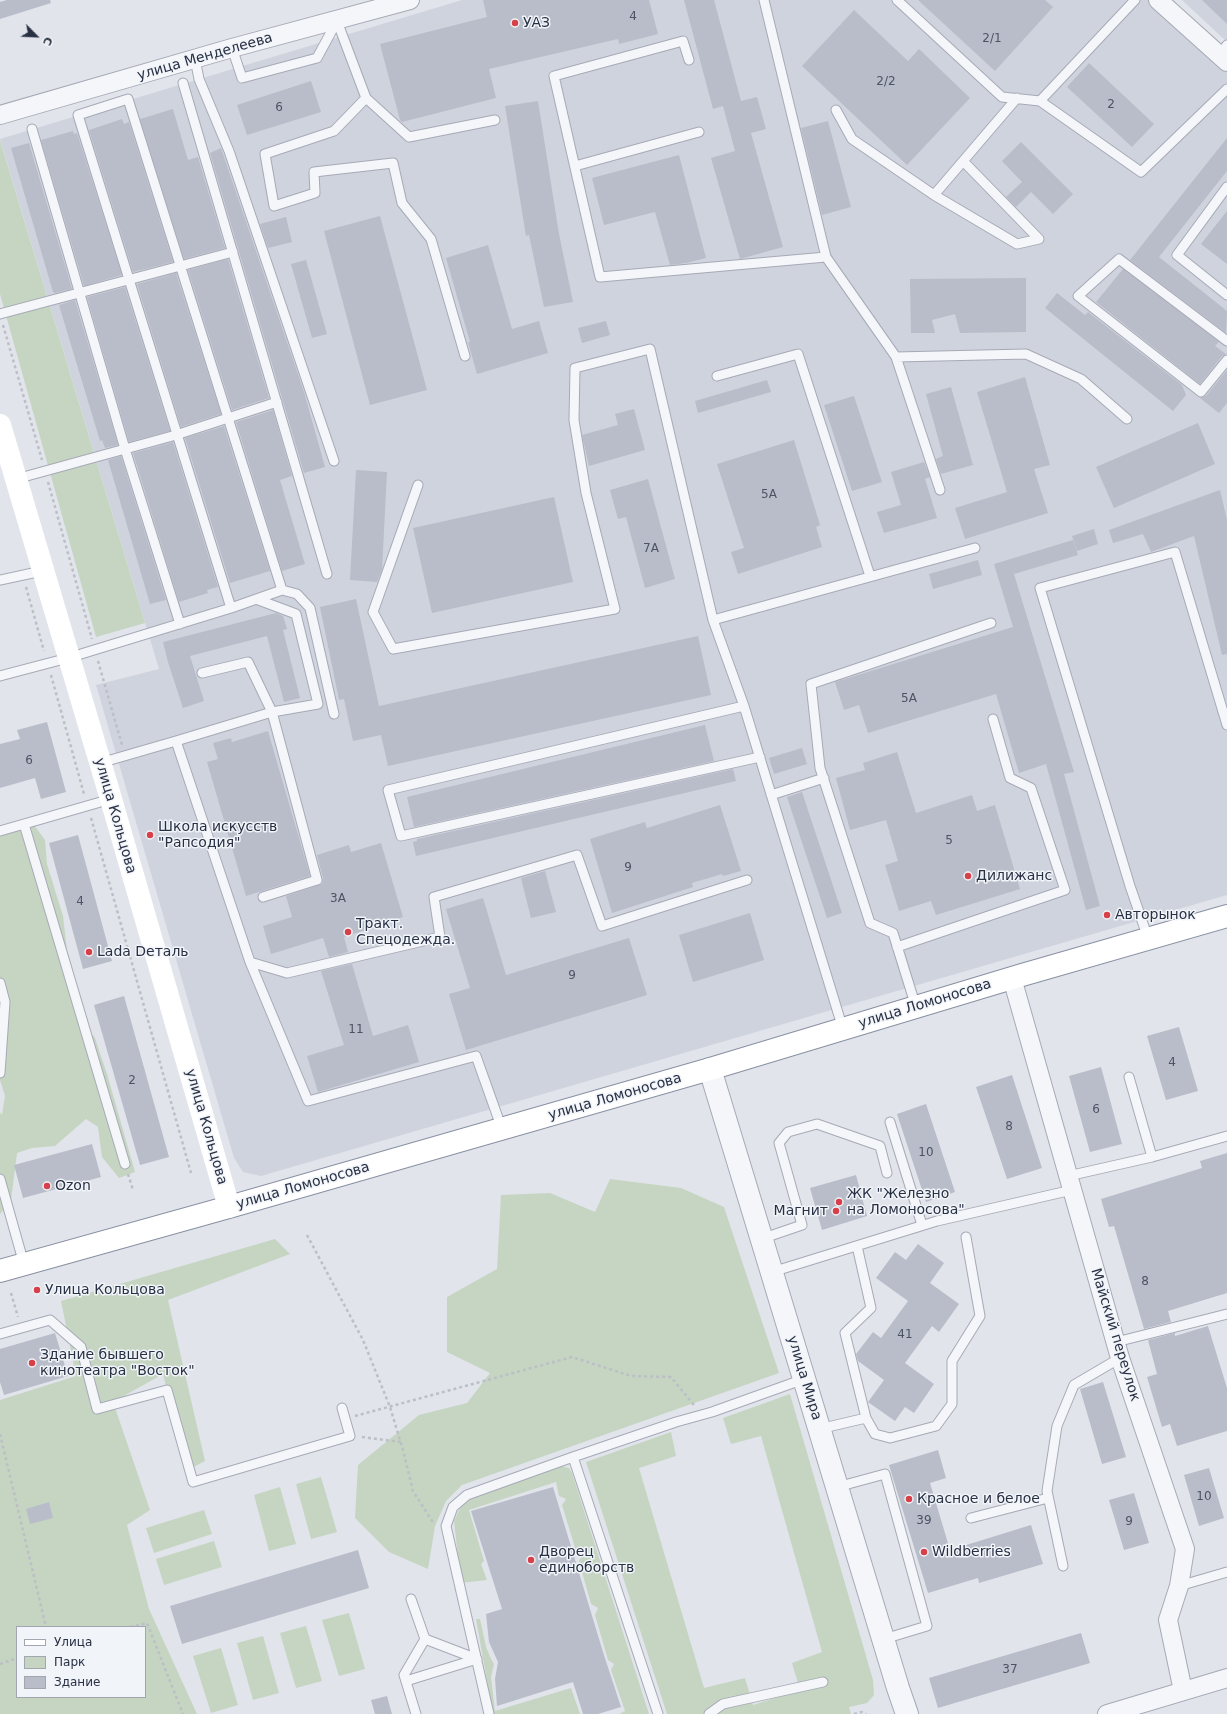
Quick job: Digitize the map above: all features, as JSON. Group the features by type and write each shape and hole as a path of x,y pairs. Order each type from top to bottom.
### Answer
{"main road":[{"name":"улица Кольцова","path":"0,425 16,479 33,572 58,660 100,763 229,1207"},
{"name":"улица Ломоносова","path":"0,1271 710,1069 1012,978 1227,916"}],"street":[{"name":"улица Менделеева","path":"0,115 232,48 337,21 410,0"},
{"path":"1158,0 1224,54"},
{"name":"Майский переулок","path":"1012,978 1118,1350 1185,1549 1179,1586 1168,1620 1183,1692"},
{"name":"улица Мира","path":"710,1069 907,1714"},
{"path":"1107,1714 1227,1678"},
{"name":"улица Мира","path":"896,1714 898,1688"}],"lane":[{"path":"764,0 826,257 896,357 940,490"},
{"path":"897,0 1002,97 1040,101 1141,172 1227,89"},
{"path":"1040,101 1135,0"},
{"path":"232,48 242,78 317,58 337,21"},
{"path":"337,21 366,98 409,137 495,120"},
{"path":"689,60 684,41 554,76 600,277 826,257"},
{"path":"195,59 199,79 229,151 334,461"},
{"path":"183,83 327,574"},
{"path":"366,98 334,131 264,154 274,206 315,193 314,172 393,163 402,203 431,239 465,356"},
{"path":"934,195 1017,98"},
{"path":"231,608 176,435 78,115 128,99 282,590"},
{"path":"836,110 852,139 934,195 1016,244 1040,239 963,161"},
{"path":"32,129 126,449 180,624"},
{"path":"575,166 699,132"},
{"path":"1227,187 1177,255 1227,295"},
{"path":"0,314 129,281 233,252"},
{"path":"1227,341 1119,259 1078,296 1201,392 1227,360"},
{"path":"418,485 373,612 393,649 615,609 586,493 574,420 575,368 650,349 713,620 744,706 844,1029"},
{"path":"717,376 798,354 870,576"},
{"path":"896,357 1026,354 1081,379 1127,419"},
{"path":"16,479 176,435 277,402"},
{"path":"713,620 975,548"},
{"path":"1148,938 1130,886 1040,588 1175,552 1227,725"},
{"path":"0,580 33,572"},
{"path":"0,676 95,650 231,608 282,590 297,594 310,608 334,714"},
{"path":"100,763 272,712 318,704 296,614 256,599"},
{"path":"916,1007 893,933 870,923 820,768 811,684 991,623"},
{"path":"202,674 248,662 272,712 317,880 263,897"},
{"path":"744,706 388,790 401,836 760,757"},
{"path":"897,946 1065,890 1031,788 1010,778 993,720"},
{"path":"176,741 250,962 308,1101 476,1056 502,1129"},
{"path":"771,795 824,778"},
{"path":"0,831 111,799"},
{"path":"24,824 125,1164"},
{"path":"250,962 286,973 440,937 434,897 577,855 602,926 747,880"},
{"path":"0,983 5,1002 0,1073"},
{"path":"1129,1077 1152,1158"},
{"path":"890,1122 922,1225"},
{"path":"761,1239 802,1225 779,1143 788,1132 817,1124 880,1146 886,1173"},
{"path":"772,1272 922,1225 1227,1136"},
{"path":"0,1179 24,1264"},
{"path":"857,1246 871,1308 845,1333 866,1418 875,1434 890,1438 936,1426 952,1404 952,1361 980,1316 966,1237"},
{"path":"1063,1566 1047,1491 1057,1426 1074,1386 1118,1350 1227,1314"},
{"path":"0,1334 50,1320 81,1347 97,1409 167,1390 193,1482 350,1436 342,1408"},
{"path":"489,1714 446,1526 453,1507 467,1495 573,1457 676,1422 702,1415 804,1379"},
{"path":"819,1429 866,1418"},
{"path":"573,1457 658,1714"},
{"path":"837,1487 885,1474 927,1626 883,1639"},
{"path":"971,1518 1048,1498"},
{"path":"1179,1586 1227,1572"},
{"path":"411,1599 425,1639 476,1659"},
{"path":"416,1714 404,1675 425,1639"},
{"path":"406,1681 476,1659"},
{"path":"708,1714 723,1704 823,1682"}],"path":[{"path":"0,314 125,756"},
{"path":"33,572 58,660 88,806 191,1173"},
{"path":"308,1235 363,1340 390,1407 401,1442 413,1491 435,1526 446,1526"},
{"path":"11,1293 18,1318"},
{"path":"345,1419 572,1357 632,1376 671,1377 702,1415"},
{"path":"0,1434 46,1626"},
{"path":"350,1436 401,1442"},
{"path":"134,1626 147,1623 183,1714"},
{"path":"0,1664 16,1658"},
{"path":"854,1714 862,1712 866,1714"}],"shaded area":[{"path":"462,0 1149,0 1227,70 1227,895 261,1176 243,1172 234,1158 96,685 159,669 0,139"},
{"path":"1182,0 1227,0 1227,42"}],"green space":[{"path":"0,140 145,623 96,637 0,294"},
{"path":"34,825 45,840 47,864 63,916 69,967 87,1028 95,1038 107,1074 135,1172 119,1178 102,1157 98,1127 86,1119 55,1146 32,1148 17,1153 11,1200 0,1214 0,1112 2,1115 5,1096 0,1080 0,830"},
{"path":"610,1179 681,1188 724,1207 779,1373 462,1485 446,1501 435,1526 428,1569 389,1552 355,1518 358,1465 419,1415 467,1403 490,1373 447,1352 447,1297 497,1269 501,1195 550,1193 595,1212"},
{"path":"275,1239 290,1254 168,1300 205,1461 186,1471 163,1374 113,1402 150,1510 127,1525 149,1609 197,1714 0,1714 0,1400 76,1376 61,1301"},
{"path":"790,1394 873,1680 874,1695 867,1703 849,1707 851,1714 667,1714 586,1462 671,1432 676,1456 639,1468 704,1688 745,1678 753,1705 800,1690 792,1663 822,1652 761,1436 731,1444 723,1418"},
{"path":"561,1466 569,1468 572,1473 649,1714 619,1714 625,1711 611,1670 614,1664 608,1660 595,1615 598,1608 591,1604 579,1561 582,1555 576,1551 562,1505 566,1499 559,1496 556,1482 469,1510 484,1561 481,1564 487,1580 461,1583 454,1521 460,1508 467,1500"},
{"path":"321,1477 337,1532 311,1539 296,1484"},
{"path":"280,1487 296,1544 269,1551 254,1495"},
{"path":"204,1510 212,1534 154,1553 146,1528"},
{"path":"214,1541 222,1567 164,1585 156,1559"},
{"path":"349,1613 365,1669 339,1676 322,1620"},
{"path":"476,1619 480,1619 486,1647 494,1664 491,1677 495,1711 571,1688 580,1714 493,1714"},
{"path":"306,1626 322,1681 296,1688 280,1633"},
{"path":"263,1636 279,1693 253,1700 237,1643"},
{"path":"221,1648 238,1705 211,1713 193,1656"}],"building":[{"path":"7,0 50,0 51,3 0,19 0,2"},
{"path":"483,0 649,0 658,34 619,44 618,39 489,69 496,98 402,122 400,120 380,44 487,17"},
{"path":"684,0 714,0 741,101 757,97 766,129 751,133 783,247 740,259 711,158 735,151 723,106 713,109"},
{"path":"918,0 1045,0 1053,7 995,71"},
{"path":"1202,0 1227,0 1227,24"},
{"path":"854,10 908,61 919,49 970,98 907,165 802,66"},
{"path":"1089,63 1154,124 1132,147 1067,87"},
{"path":"311,81 321,112 247,135 237,105"},
{"path":"538,101 559,234 573,302 544,307 529,235 526,236 505,106"},
{"path":"173,109 188,160 198,157 225,248 184,259 140,119"},
{"path":"122,119 124,124 129,122 173,262 133,272 89,130"},
{"path":"828,121 851,207 822,215 801,128"},
{"path":"73,131 74,134 77,133 122,275 84,286 41,140"},
{"path":"1227,138 1227,171 1159,257 1227,311 1226,333 1130,260"},
{"path":"1021,142 1073,194 1053,214 1031,192 1016,207 1006,197 1022,182 1002,161"},
{"path":"29,143 72,289 55,293 53,292 11,148"},
{"path":"221,148 304,392 325,467 304,473 210,153"},
{"path":"679,155 706,258 670,265 655,212 604,225 592,178"},
{"path":"1227,211 1227,264 1201,244"},
{"path":"380,216 427,390 370,405 324,231"},
{"path":"286,217 292,242 268,248 260,224"},
{"path":"488,245 512,329 539,321 548,353 477,374 468,342 470,342 446,258"},
{"path":"228,259 269,398 232,410 188,270"},
{"path":"306,260 327,334 312,338 291,264"},
{"path":"1123,269 1219,342 1215,346 1226,354 1222,356 1200,384 1096,302"},
{"path":"176,273 221,414 181,427 137,284"},
{"path":"1026,278 1026,332 960,333 955,314 932,320 935,333 911,333 910,279"},
{"path":"125,287 170,431 129,442 87,297"},
{"path":"1057,293 1085,315 1088,312 1182,385 1186,395 1173,411 1045,308"},
{"path":"75,300 118,445 105,448 102,440 100,441 59,305"},
{"path":"606,321 610,335 582,343 578,328"},
{"path":"1227,370 1227,403 1219,413 1200,398 1206,396"},
{"path":"1025,377 1050,465 1034,469 1048,513 965,539 955,508 1007,492 977,392"},
{"path":"767,380 771,392 698,413 695,401"},
{"path":"951,387 973,465 941,474 936,459 943,456 926,394"},
{"path":"854,396 882,482 852,491 824,405"},
{"path":"634,409 645,450 589,466 582,435 618,425 615,414"},
{"path":"273,410 292,476 280,480 305,564 282,571 236,422"},
{"path":"1198,423 1215,464 1114,508 1096,467"},
{"path":"224,426 270,571 230,583 185,438"},
{"path":"794,440 820,525 816,527 822,547 738,574 731,552 744,548 717,464"},
{"path":"173,442 218,587 207,590 208,593 179,602 133,453"},
{"path":"121,456 166,600 150,604 108,460"},
{"path":"924,462 930,477 925,479 937,518 884,533 877,512 901,505 891,472"},
{"path":"356,470 387,472 382,570 377,582 350,580"},
{"path":"648,479 675,579 645,588 626,517 618,519 610,490"},
{"path":"1220,490 1227,520 1227,654 1222,655 1194,536 1151,552 1143,534 1113,543 1109,530"},
{"path":"554,497 573,582 432,613 413,528"},
{"path":"1094,529 1098,544 1077,551 1072,536"},
{"path":"1073,540 1078,555 1014,574 1074,772 1064,774 1100,906 1086,910 1046,764 1019,773 996,694 868,733 859,705 844,710 835,682 1013,627 994,564"},
{"path":"978,560 982,575 933,589 929,574"},
{"path":"356,599 379,706 698,636 711,695 388,766 381,735 353,741 344,699 339,700 320,607"},
{"path":"276,613 283,616 287,629 283,630 300,698 284,702 267,636 190,656 204,701 183,708 163,642"},
{"path":"47,722 66,792 41,799 35,778 0,788 0,744 20,739 17,730"},
{"path":"705,725 714,761 414,827 407,797"},
{"path":"268,731 310,876 246,896 207,762 218,759 213,743 231,738 232,742"},
{"path":"802,748 807,764 774,774 769,758"},
{"path":"897,752 916,813 972,795 977,811 995,805 1020,889 936,915 931,901 899,911 885,865 898,861 886,820 850,830 836,778 865,770 863,763"},
{"path":"733,769 736,781 416,856 413,842 417,841 417,839"},
{"path":"802,792 842,913 827,918 787,797"},
{"path":"720,805 741,871 723,876 722,874 692,883 693,887 612,913 590,839 645,822 647,828"},
{"path":"78,835 112,961 83,969 49,843"},
{"path":"381,843 403,917 344,937 348,952 329,957 323,938 271,954 263,926 292,917 286,896 322,884 323,878 317,855 349,845 351,852"},
{"path":"545,871 556,912 531,918 521,878"},
{"path":"483,898 506,975 629,938 647,995 466,1050 449,994 470,988 446,909"},
{"path":"750,913 764,960 693,982 679,935"},
{"path":"352,964 373,1036 408,1025 419,1062 318,1092 307,1056 344,1045 321,971"},
{"path":"124,996 169,1157 140,1165 94,1005"},
{"path":"1179,1027 1198,1091 1166,1100 1147,1036"},
{"path":"1101,1067 1122,1144 1090,1152 1069,1076"},
{"path":"1012,1075 1042,1168 1007,1179 976,1087"},
{"path":"926,1104 955,1192 926,1202 897,1114"},
{"path":"92,1144 101,1177 23,1198 14,1165"},
{"path":"1227,1153 1227,1293 1168,1311 1171,1322 1144,1329 1114,1226 1109,1227 1101,1199 1202,1168 1200,1161"},
{"name":"ЖК \"Железно на Ломоносова\"","path":"856,1175 867,1216 822,1230 810,1188"},
{"path":"918,1244 944,1263 930,1283 959,1304 939,1332 932,1326 905,1363 934,1384 914,1413 905,1407 895,1421 868,1402 884,1380 858,1361 856,1354 873,1332 881,1338 908,1301 876,1278 895,1252 906,1260"},
{"path":"1208,1326 1227,1388 1227,1431 1177,1446 1170,1424 1162,1427 1147,1377 1157,1374 1148,1340 1175,1333 1175,1336"},
{"name":"Здание бывшего кинотеатра \"Восток\"","path":"55,1333 68,1376 4,1395 0,1382 0,1349"},
{"path":"1103,1382 1126,1457 1102,1464 1080,1389"},
{"path":"938,1450 946,1478 930,1483 950,1550 1031,1525 1043,1564 979,1583 978,1578 928,1593 889,1465"},
{"path":"1209,1468 1224,1518 1199,1526 1184,1475"},
{"name":"Дворец единоборств","path":"553,1487 621,1707 598,1714 583,1714 573,1682 497,1706 495,1679 498,1662 489,1642 486,1614 502,1609 471,1511"},
{"path":"1134,1493 1149,1543 1124,1550 1109,1500"},
{"path":"49,1502 53,1518 30,1524 26,1509"},
{"path":"358,1550 369,1588 182,1644 170,1606"},
{"path":"1081,1633 1090,1663 938,1708 929,1678"},
{"path":"387,1696 392,1714 375,1714 371,1700"}],"place":[{"name":"УАЗ","path":"515,23"},
{"name":"Школа искусств \"Рапсодия\"","path":"150,835"},
{"name":"Дилижанс","path":"968,876"},
{"name":"Авторынок","path":"1107,915"},
{"name":"Тракт. Спецодежда.","path":"348,932"},
{"name":"Lada Dеталь","path":"89,952"},
{"name":"Ozon","path":"47,1186"},
{"name":"ЖК \"Железно на Ломоносова\"","path":"839,1202"},
{"name":"Магнит","path":"836,1211"},
{"name":"Улица Кольцова","path":"37,1290"},
{"name":"Здание бывшего кинотеатра \"Восток\"","path":"32,1363"},
{"name":"Красное и белое","path":"909,1499"},
{"name":"Wildberries","path":"924,1552"},
{"name":"Дворец единоборств","path":"531,1560"}]}
